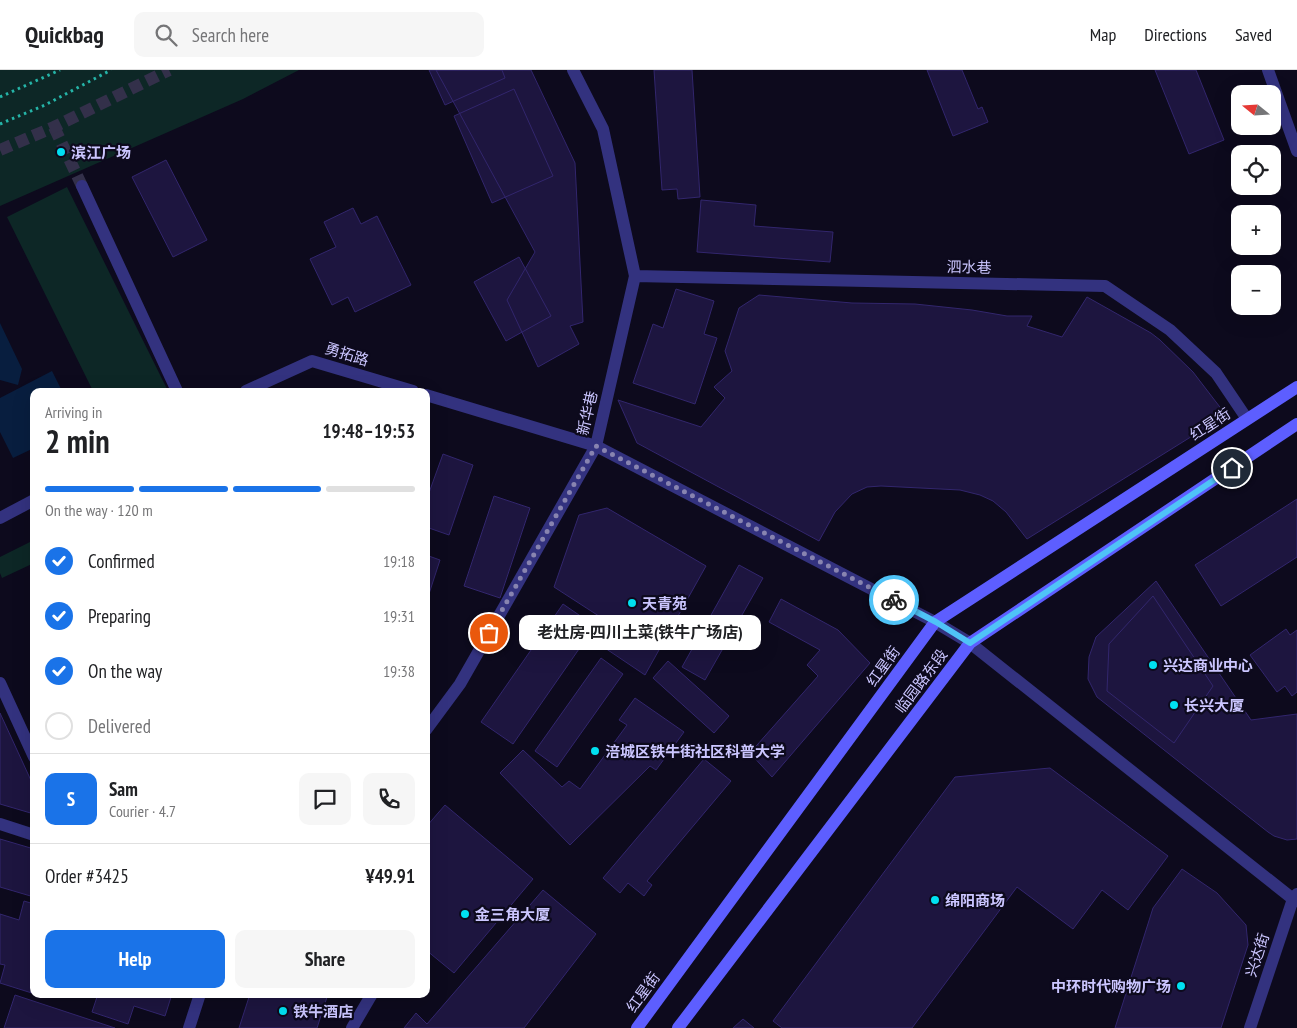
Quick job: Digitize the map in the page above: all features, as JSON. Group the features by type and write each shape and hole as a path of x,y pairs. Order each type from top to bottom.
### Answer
{"main road":[{"name":"红星街","path":"637,1028 936,622 1297,387"},
{"name":"临园路东段","path":"678,1028 970,643 1297,424"}],"street":[{"name":"新华巷","path":"430,725 460,684 596,446 635,276 603,129 573,70"},
{"path":"1268,70 1297,151"},
{"path":"82,186 176,388"},
{"name":"泗水巷","path":"635,276 1105,286 1170,330 1210,367 1247,419"},
{"name":"勇拓路","path":"253,388 312,361 404,388"},
{"path":"430,396 596,446 936,622 970,643 1296,898"},
{"path":"0,518 30,502"},
{"path":"0,683 30,748"},
{"path":"0,824 30,834"},
{"name":"兴达街","path":"1250,1028 1296,898"},
{"path":"189,1028 199,998"},
{"path":"352,1028 370,998"}],"path":[{"path":"0,97 60,70"},
{"path":"0,124 45,105 111,70"}],"green space":[{"name":"滨江广场","path":"0,70 299,70 243,99 0,206"},
{"path":"67,187 167,388 92,388 7,217"},
{"path":"30,542 30,565 2,578 0,573 0,557"}],"water":[{"path":"0,323 22,369 18,385 0,380"},
{"path":"52,371 60,388 30,388 30,450 13,458 0,432 0,398"}],"building":[{"path":"429,70 502,70 505,78 445,105"},
{"path":"436,70 531,70 575,163 583,322 570,326 579,344 538,367 507,300 535,252"},
{"path":"654,70 692,70 700,197 678,199 677,189 662,190"},
{"path":"927,70 962,70 978,109 982,107 988,122 953,136"},
{"path":"1155,70 1196,70 1224,140 1189,154"},
{"path":"514,89 553,176 492,203 454,116"},
{"path":"166,160 207,240 173,257 132,177"},
{"path":"701,200 756,205 754,226 833,232 830,262 697,252"},
{"path":"353,208 361,224 377,216 411,285 355,312 348,297 332,305 310,259 336,247 324,222"},
{"path":"519,257 551,316 506,341 474,282"},
{"path":"676,289 714,301 704,334 717,338 695,404 633,383 653,324 663,328"},
{"path":"759,295 852,303 915,304 1007,316 1032,316 1027,326 1062,337 1087,297 1160,340 1193,372 1226,415 1027,539 1006,512 993,501 980,495 960,490 881,486 867,487 852,494 835,512 819,541 637,443 618,400 701,427 725,398 714,387 732,371 725,351 739,308"},
{"path":"443,454 473,465 449,535 430,528 430,490"},
{"path":"494,496 530,508 500,598 464,586"},
{"path":"1297,499 1297,557 1221,606 1195,565"},
{"name":"天青苑","path":"607,508 706,566 645,675 593,640 605,620 554,587 579,515"},
{"path":"430,556 440,560 430,591"},
{"path":"739,565 763,578 705,680 682,667"},
{"name":"长兴大厦","path":"1156,581 1251,720 1297,714 1297,839 1287,840 1268,832 1097,697 1088,679 1089,657 1096,637"},
{"name":"兴达商业中心","path":"1153,596 1213,686 1174,743 1107,691 1109,644"},
{"path":"781,599 838,630 870,663 772,777 750,753 818,676 807,665 820,650 769,622"},
{"path":"563,604 595,626 513,744 481,722"},
{"path":"1286,629 1290,635 1297,630 1297,692 1292,696 1285,686 1277,692 1250,655"},
{"path":"601,658 623,674 557,767 535,751"},
{"path":"668,661 729,716 714,733 653,678"},
{"path":"635,698 684,732 656,770 650,766 570,845 500,773 523,750 562,787 569,781 580,789 627,725 619,720"},
{"path":"0,713 30,778 30,813 0,804"},
{"path":"704,759 731,781 647,881 652,885 644,896 628,883 620,893 603,878"},
{"name":"绵阳商场","path":"1050,768 1168,856 1128,910 1102,890 1073,929 1017,887 912,1028 782,1028 773,1021 955,777"},
{"name":"金三角大厦","path":"445,805 533,879 454,973 430,953 430,822"},
{"path":"0,839 30,848 30,896 0,887"},
{"name":"中环时代购物广场","path":"1182,869 1217,893 1246,925 1248,945 1221,1028 1115,1028 1153,908"},
{"path":"543,890 596,934 524,1028 404,1028 416,1013 427,1024"},
{"path":"24,901 30,903 30,993 0,983 5,965 0,964 0,914 19,920"},
{"path":"15,995 115,1028 4,1028"},
{"path":"97,998 171,998 165,1016 134,1006 128,1024 92,1012"},
{"name":"铁牛酒店","path":"249,998 327,998 317,1028 239,1028"},
{"path":"743,1019 754,1028 733,1028"}],"tunnel":[{"path":"0,150 54,127 169,70"},
{"path":"54,127 82,186"}],"way so far":[{"path":"489,633 596,446 894,600"}],"place":[{"name":"滨江广场","path":"61,152"},
{"name":"天青苑","path":"632,603"},
{"name":"老灶房-四川土菜(铁牛广场店)","path":"489,633"},
{"name":"兴达商业中心","path":"1153,665"},
{"name":"长兴大厦","path":"1174,705"},
{"name":"涪城区铁牛街社区科普大学","path":"595,751"},
{"name":"绵阳商场","path":"935,900"},
{"name":"金三角大厦","path":"465,914"},
{"name":"中环时代购物广场","path":"1181,986"},
{"name":"铁牛酒店","path":"283,1011"}],"route":[{"path":"894,600 936,622 970,643 1232,468"}]}
